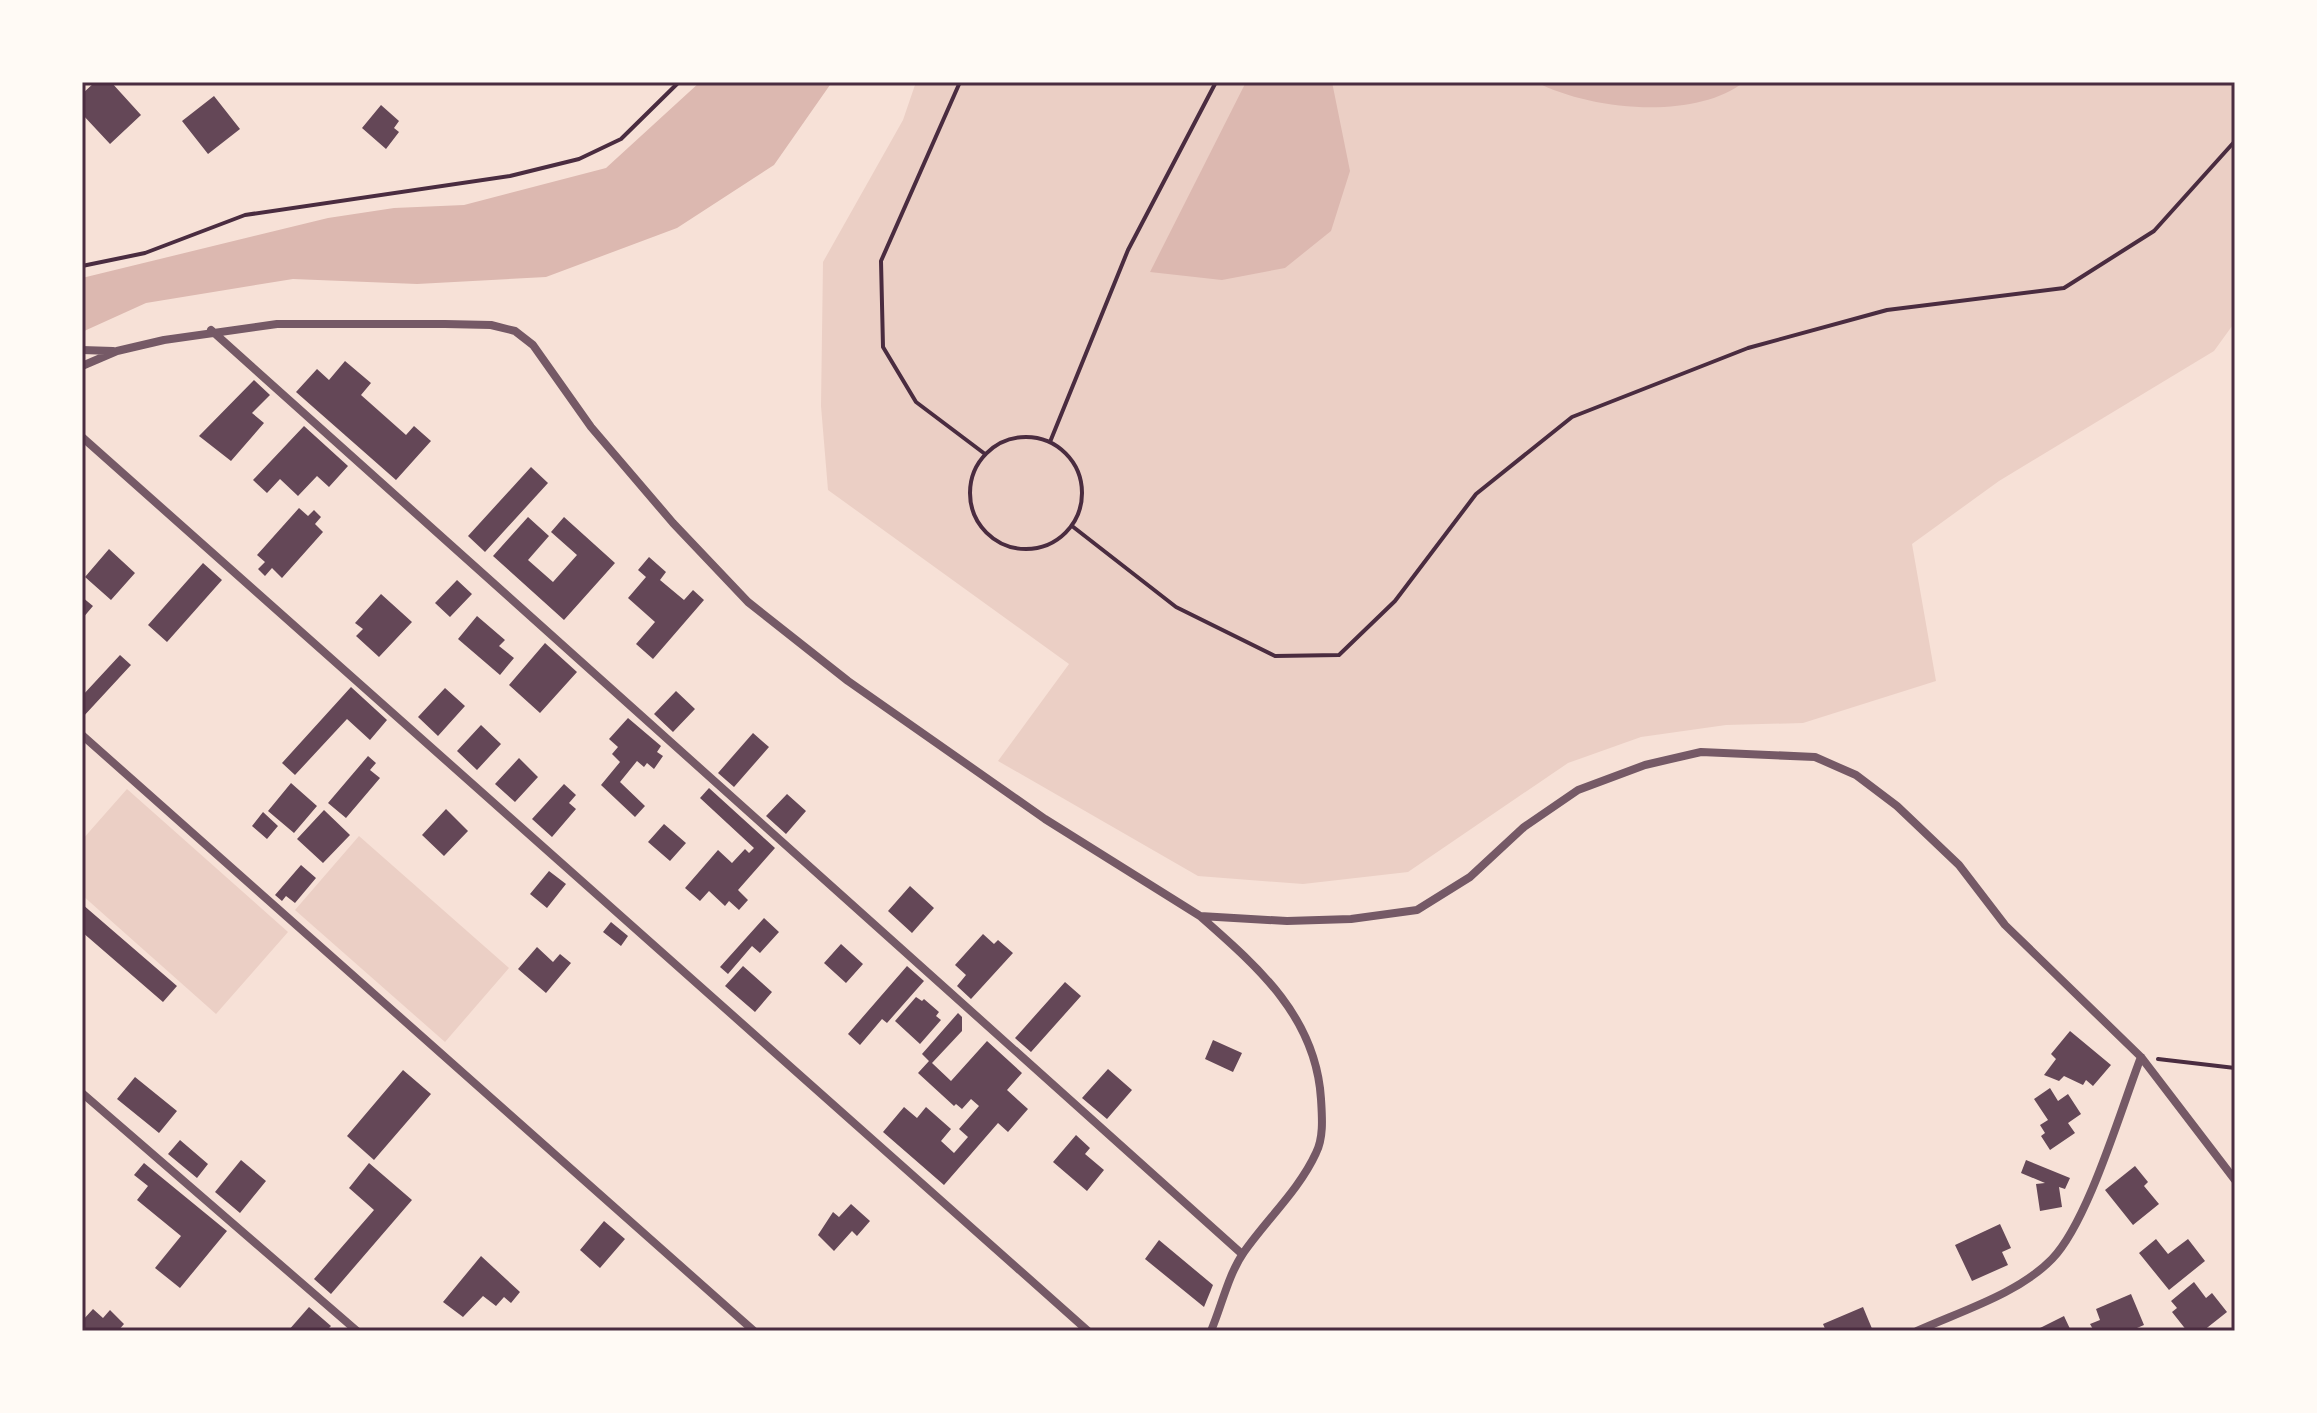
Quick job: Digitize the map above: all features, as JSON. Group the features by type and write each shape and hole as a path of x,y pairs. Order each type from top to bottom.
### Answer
{"street":[{"path":"82,366 117,351 211,330 277,324 491,325 515,331 533,345 591,427 673,523 748,602 848,681 1045,819 1200,916 1259,968 1283,997 1315,1057 1323,1120 1318,1150 1303,1176 1242,1254 1211,1331"},
{"path":"211,330 1242,1254"},
{"path":"82,350 117,351"},
{"path":"82,437 1088,1331"},
{"path":"82,735 754,1331"},
{"path":"1200,916 1287,921 1351,919 1417,910 1470,877 1524,827 1578,790 1645,765 1701,752 1815,757 1856,775 1897,806 1959,865 2005,925 2141,1057 2235,1180"},
{"path":"1917,1331 2024,1281 2052,1259 2071,1233 2141,1057"},
{"path":"82,1093 357,1331"}],"path":[{"path":"82,266 145,253 245,215 510,176 579,159 621,139 679,82"},
{"path":"960,82 881,261 883,347 916,402 985,454"},
{"path":"1050,442 1128,250 1216,82"},
{"path":"1072,526 1176,607 1275,656 1339,655 1395,601 1476,494 1572,417 1748,348 1887,310 2064,288 2154,231 2235,141"},
{"path":"1015,437 1050,442 1066,453 1077,469 1082,489 1081,508 1072,526 1058,540 1041,548 1021,550 1002,545 987,535 973,512 970,486 985,454 999,443 1015,437"},
{"path":"2141,1057 2235,1068"}],"shaded area":[{"path":"700,82 832,82 774,165 677,228 546,277 417,284 293,279 146,303 82,332 82,278 328,218 394,208 464,205 606,168"},
{"path":"916,82 2235,82 2235,322 2214,351 1999,481 1912,544 1936,681 1803,723 1726,725 1641,737 1568,763 1408,872 1303,884 1198,876 998,761 1069,664 828,490 821,406 823,262 903,120"},
{"path":"1246,82 1332,82 1350,171 1331,231 1285,268 1222,280 1150,272"},
{"path":"1536,82 1744,82 1723,94 1698,102 1670,107 1642,107 1584,99"},
{"path":"127,789 288,932 216,1014 82,895 82,840"},
{"path":"359,836 509,968 445,1042 295,910"}],"building":[{"path":"95,82 111,82 141,115 110,144 82,114 82,94"},
{"path":"214,96 240,129 208,154 182,121"},
{"path":"381,105 399,121 394,128 399,132 386,149 362,128"},
{"path":"345,361 371,383 361,395 406,435 414,426 431,441 396,480 296,392 317,369 329,380"},
{"path":"254,380 270,395 252,413 264,423 231,461 199,436"},
{"path":"304,426 348,466 329,487 317,476 298,496 280,479 267,493 253,480"},
{"path":"531,467 548,483 485,552 468,536"},
{"path":"299,508 308,516 314,510 321,517 315,524 323,532 282,578 272,568 265,576 258,569 265,562 257,555"},
{"path":"528,517 549,536 528,560 553,582 577,555 551,532 564,517 615,563 564,620 493,556"},
{"path":"109,549 135,573 111,600 85,577"},
{"path":"649,557 666,572 660,580 684,600 693,590 704,600 653,659 636,644 655,622 628,598 646,577 638,570"},
{"path":"203,563 222,580 167,642 148,625"},
{"path":"457,580 472,594 450,617 435,603"},
{"path":"381,594 412,622 379,657 356,636 363,629 355,623"},
{"path":"82,597 93,606 82,619"},
{"path":"477,616 505,640 499,646 514,658 500,675 458,639"},
{"path":"545,643 577,672 540,713 509,685"},
{"path":"120,655 131,665 82,718 82,696"},
{"path":"351,687 387,720 370,740 347,719 295,775 282,763"},
{"path":"445,688 465,706 438,736 418,717"},
{"path":"676,691 695,709 673,732 654,714"},
{"path":"628,718 661,746 657,752 663,756 654,769 647,763 644,767 637,761 620,782 645,806 635,817 601,785 620,762 612,754 618,747 609,739"},
{"path":"481,725 501,744 477,770 457,751"},
{"path":"753,733 769,747 734,787 718,773"},
{"path":"368,756 376,763 370,770 380,778 346,818 328,803"},
{"path":"519,758 538,777 515,802 495,784"},
{"path":"291,783 317,806 294,833 268,811"},
{"path":"564,784 576,795 569,803 576,809 552,837 532,819"},
{"path":"709,788 775,848 738,890 748,900 739,910 729,901 725,906 709,891 700,901 685,888 718,850 732,863 745,849 749,853 754,848 700,798"},
{"path":"787,794 806,811 786,834 766,816"},
{"path":"446,809 468,831 444,856 422,835"},
{"path":"324,810 350,835 323,863 297,839"},
{"path":"263,812 278,826 267,839 252,826"},
{"path":"664,824 686,843 670,861 648,842"},
{"path":"301,865 316,878 295,903 286,896 282,901 275,895"},
{"path":"549,871 566,884 547,908 530,894"},
{"path":"910,886 934,908 912,933 888,911"},
{"path":"82,904 177,986 163,1002 82,932"},
{"path":"764,918 779,932 760,953 752,946 728,974 720,967"},
{"path":"611,922 628,936 621,946 603,932"},
{"path":"983,934 994,944 998,940 1013,953 971,999 957,986 966,975 955,965"},
{"path":"841,944 863,964 846,983 824,963"},
{"path":"537,947 553,962 560,954 571,963 546,993 518,969"},
{"path":"743,966 772,992 755,1012 725,986"},
{"path":"907,966 924,981 887,1023 882,1019 860,1045 848,1034"},
{"path":"1065,982 1081,996 1031,1052 1015,1038"},
{"path":"916,997 922,1001 924,999 939,1012 936,1016 941,1020 920,1044 895,1021"},
{"path":"958,1013 962,1017 962,1031 932,1063 951,1081 987,1041 1022,1073 1007,1090 1028,1109 1008,1132 998,1123 944,1185 883,1132 904,1107 917,1118 926,1107 951,1129 941,1141 954,1153 968,1137 959,1129 979,1106 971,1099 962,1109 956,1104 954,1106 918,1073 929,1061 922,1054"},
{"path":"2070,1031 2111,1065 2093,1086 2086,1080 2083,1085 2064,1076 2059,1081 2044,1075 2056,1059 2051,1054"},
{"path":"1213,1040 1242,1053 1233,1072 1205,1059"},
{"path":"1108,1069 1132,1090 1107,1119 1082,1098"},
{"path":"403,1070 431,1094 374,1160 347,1136"},
{"path":"135,1077 177,1111 159,1133 117,1099"},
{"path":"2050,1088 2058,1101 2068,1094 2081,1114 2068,1123 2075,1133 2050,1150 2041,1136 2045,1133 2040,1125 2048,1120 2034,1099"},
{"path":"1076,1135 1090,1148 1085,1154 1104,1170 1087,1191 1053,1162"},
{"path":"180,1140 208,1164 197,1178 168,1154"},
{"path":"241,1160 266,1181 240,1213 215,1192"},
{"path":"2026,1160 2070,1178 2065,1189 2059,1187 2062,1207 2040,1211 2036,1184 2045,1183 2021,1173"},
{"path":"144,1163 227,1231 180,1288 155,1268 181,1236 137,1200 148,1186 134,1175"},
{"path":"369,1163 412,1200 331,1294 314,1279 374,1210 349,1188"},
{"path":"2135,1166 2148,1182 2144,1186 2159,1204 2133,1225 2105,1190"},
{"path":"851,1204 870,1221 857,1236 852,1231 834,1251 818,1235 833,1212 839,1217"},
{"path":"604,1221 625,1239 600,1268 580,1250"},
{"path":"2000,1224 2011,1248 2002,1252 2008,1265 1972,1281 1955,1245"},
{"path":"2156,1239 2168,1254 2188,1239 2205,1261 2169,1290 2139,1253"},
{"path":"1159,1240 1213,1285 1204,1307 1145,1259"},
{"path":"481,1256 520,1292 511,1303 504,1297 496,1306 483,1296 463,1317 443,1302"},
{"path":"2194,1282 2206,1298 2212,1293 2227,1312 2203,1331 2187,1331 2172,1312 2177,1308 2171,1301"},
{"path":"2131,1294 2144,1325 2130,1331 2094,1331 2090,1324 2100,1320 2096,1309"},
{"path":"309,1307 331,1326 326,1331 288,1331"},
{"path":"1863,1307 1873,1331 1826,1331 1823,1324"},
{"path":"93,1309 103,1318 110,1310 124,1324 118,1331 82,1331 82,1321"},
{"path":"2064,1316 2071,1331 2034,1331"}]}
